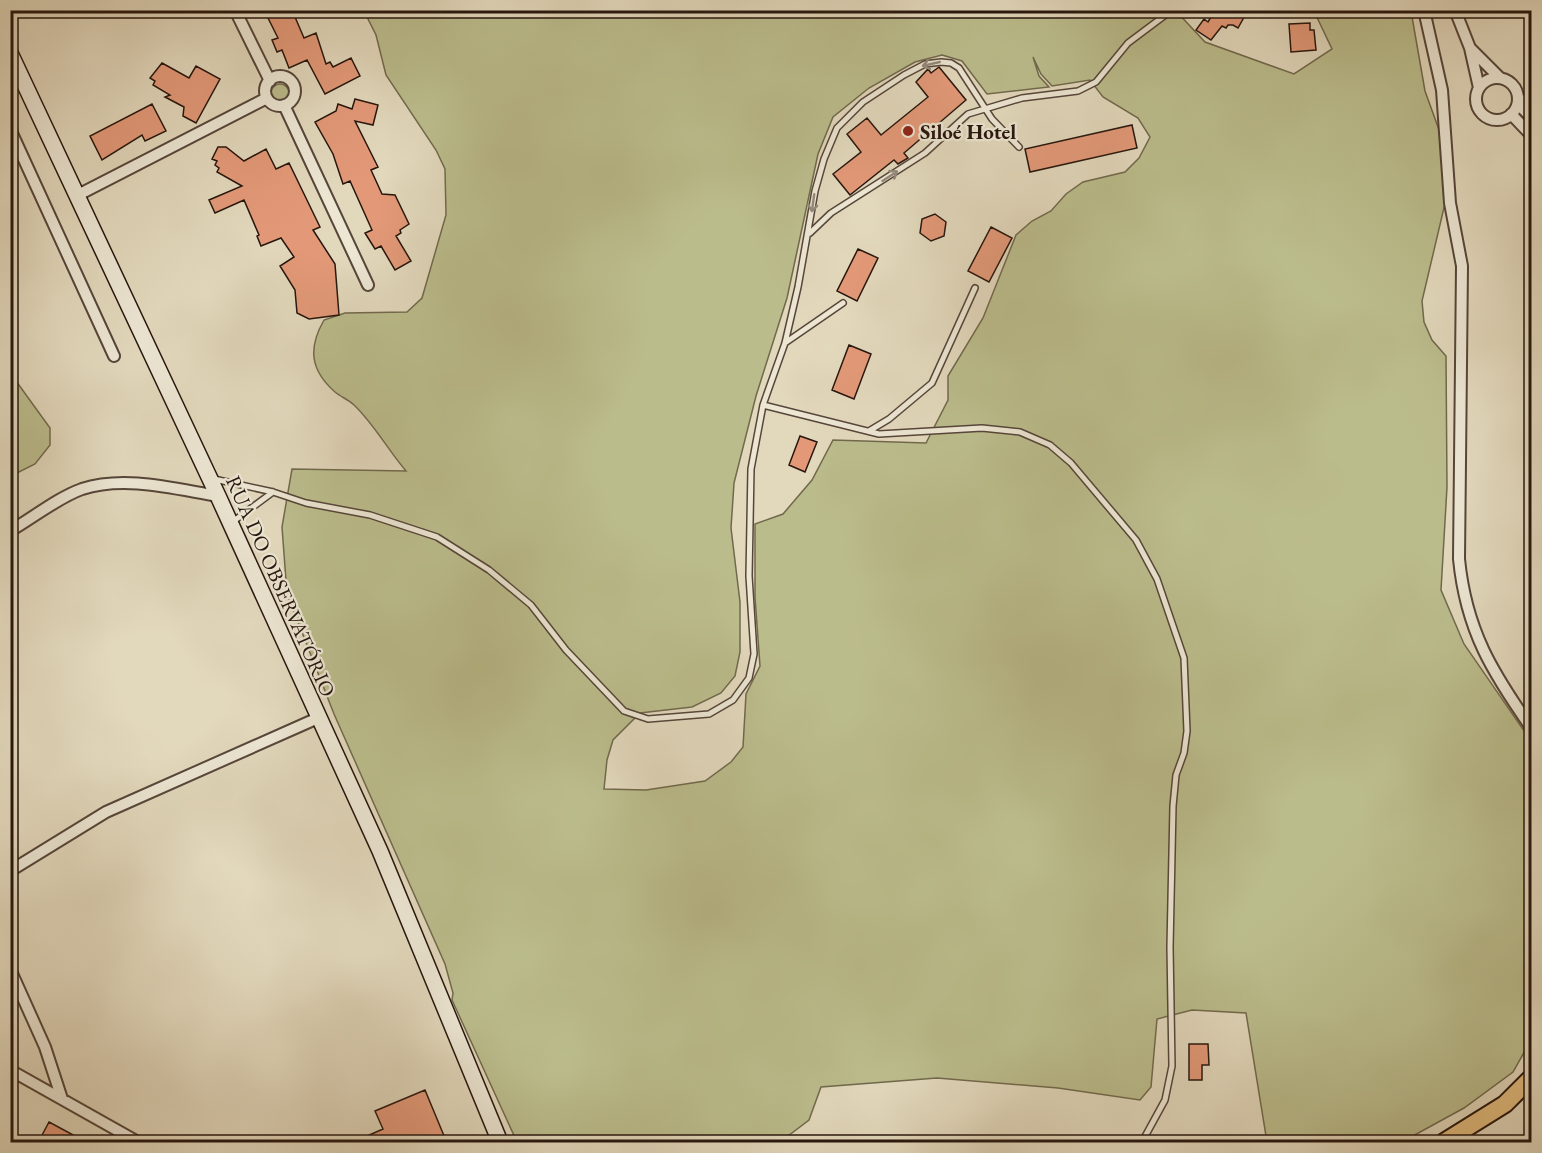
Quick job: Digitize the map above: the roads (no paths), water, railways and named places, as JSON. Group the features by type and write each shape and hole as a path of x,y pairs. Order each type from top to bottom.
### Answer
{"main road":[{"path":"1444,1143 1504,1104 1532,1077"}],"street":[{"path":"235,10 270,81"},
{"path":"1424,10 1442,90 1450,202 1462,266 1459,559 1462,592 1469,619 1484,654 1532,729"},
{"path":"1455,10 1470,48 1479,88 1476,102 1483,114 1495,120 1511,114 1518,102"},
{"path":"1470,48 1500,78 1515,87 1518,102 1532,118"},
{"name":"RUA DO OBSERVATÓRIO","path":"10,52 210,478 380,851 496,1141"},
{"path":"284,77 294,86 292,100 284,105 274,105 267,98 266,89 270,81 284,77"},
{"path":"1479,88 1490,79 1500,78"},
{"path":"78,195 267,98"},
{"path":"1518,102 1532,101"},
{"path":"284,105 368,285"},
{"path":"1511,114 1532,136"},
{"path":"10,129 114,356"},
{"path":"10,531 80,490 102,484 137,484 218,496"},
{"path":"1532,544 1532,550"},
{"path":"10,871 106,812 318,718"},
{"path":"10,969 53,1068 62,1099"},
{"path":"46,1090 53,1068"},
{"path":"10,1070 138,1143"}],"lane":[{"path":"809,234 831,213 925,153 968,114 1022,98 1078,91 1096,82 1128,43 1172,10"},
{"path":"210,478 370,515 437,537 480,564 531,605 566,650 624,711 648,719 709,714 723,707 739,693 749,678 754,654 749,576 751,470 763,405 785,343 809,234 815,191 832,137 843,120 863,102 925,64 941,62 951,63 959,69 992,119 1019,147"},
{"path":"869,431 889,419 932,383 975,288"},
{"path":"785,343 843,303"},
{"path":"763,405 869,431 907,434 982,428 1020,432 1050,445 1071,463 1136,540 1156,579 1184,658 1187,731 1184,753 1176,775 1173,806 1170,947 1172,1066 1165,1100 1142,1143"},
{"path":"230,523 273,492"}],"place":[{"name":"Siloé Hotel","path":"908,131"}]}
